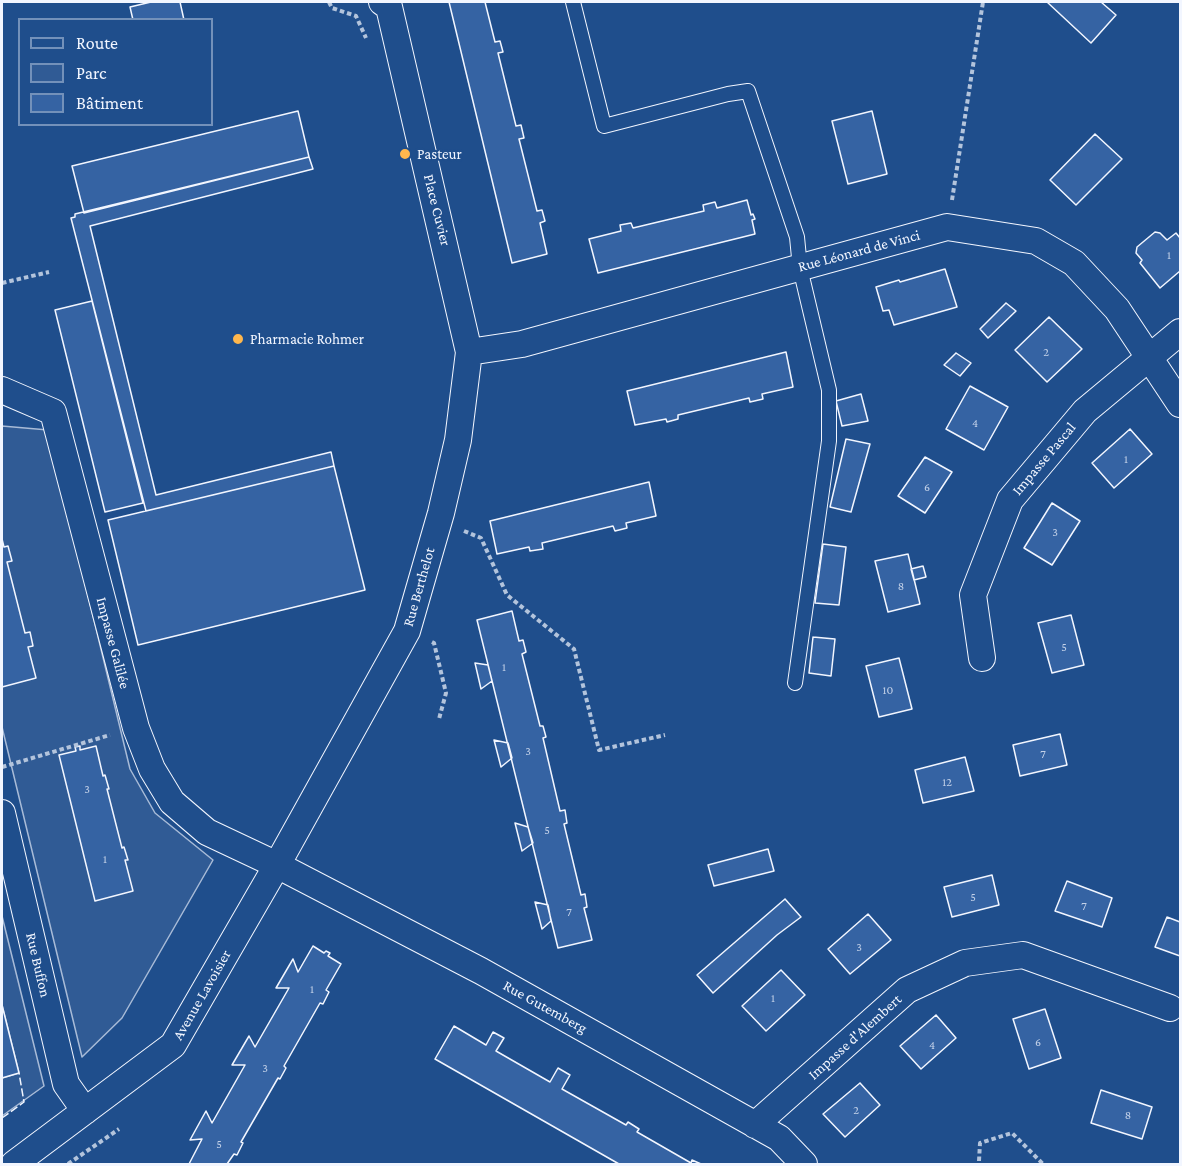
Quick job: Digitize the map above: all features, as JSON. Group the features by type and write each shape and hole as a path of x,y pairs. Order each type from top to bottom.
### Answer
{"street":[{"name":"Place Cuvier","path":"382,2 389,7 469,352"},
{"name":"Rue Léonard de Vinci","path":"469,352 522,344 947,227 1036,241 1074,262 1117,309 1180,404"},
{"name":"Impasse Pascal","path":"982,657 973,596 1010,500 1085,411 1180,332"},
{"name":"Rue Berthelot","path":"277,866 407,631 438,522 458,440 469,352"},
{"name":"Impasse Galilée","path":"2,390 53,412 136,728 152,768 172,802 207,832 277,866"},
{"name":"Rue Buffon","path":"2,813 66,1084 85,1111"},
{"name":"Avenue Lavoisier","path":"14,1164 173,1045 277,866"},
{"name":"Rue Gutemberg","path":"277,866 481,971 779,1138 804,1164"},
{"name":"Impasse d'Alembert","path":"756,1125 907,990 965,963 1023,955 1170,1008"}],"lane":[{"path":"573,2 604,126 728,94 748,91 797,237 800,268 829,390 830,441 795,683"}],"path":[{"path":"329,2 332,8 356,16 371,48"},
{"path":"947,227 983,2"},
{"path":"2,283 49,272"},
{"path":"438,522 481,538 507,595 574,649 598,750 665,735"},
{"path":"407,631 434,643 446,693 439,718"},
{"path":"2,767 136,728"},
{"path":"68,1164 119,1129"},
{"path":"979,1161 980,1143 1012,1133 1043,1164"}],"green space":[{"path":"2,426 48,430 130,769 155,813 213,860 122,1018 82,1057 2,727"},
{"path":"2,916 44,1086 2,1116 2,1078 19,1073 2,1005"}],"building":[{"path":"151,2 180,2 184,18 133,18 130,7"},
{"path":"449,2 485,2 495,42 500,41 503,52 498,53 516,126 521,125 524,138 519,139 537,211 542,210 545,221 540,223 547,254 512,263"},
{"path":"1047,2 1101,2 1116,15 1091,43"},
{"path":"298,111 309,157 84,213 72,166"},
{"path":"872,111 887,174 848,184 832,121"},
{"path":"1095,134 1122,159 1076,205 1050,180"},
{"path":"309,157 313,169 90,226 156,495 331,452 334,466 146,511 71,218 75,217 75,214"},
{"path":"747,200 751,215 753,214 755,219 752,220 755,234 598,273 589,239 621,231 620,225 631,223 633,228 704,211 703,205 715,202 717,208"},
{"path":"1155,232 1160,233 1167,240 1176,233 1180,238 1180,271 1160,288 1140,263 1142,260 1136,253 1137,247"},
{"path":"945,269 957,307 894,325 889,310 883,311 876,287"},
{"path":"92,301 143,503 105,512 55,310"},
{"path":"1006,303 1016,311 988,338 980,329"},
{"path":"1049,317 1082,349 1047,382 1015,350"},
{"path":"786,352 793,387 762,394 763,399 750,402 749,398 678,415 678,419 667,422 666,419 635,425 627,391"},
{"path":"956,353 971,363 960,376 944,365"},
{"path":"970,386 1008,407 984,450 946,429"},
{"path":"861,394 868,421 842,426 836,401"},
{"path":"1130,429 1152,454 1114,488 1092,463"},
{"path":"846,439 870,444 851,512 830,507"},
{"path":"925,457 952,472 925,513 898,496"},
{"path":"334,466 365,590 138,645 108,520"},
{"path":"649,482 656,516 626,523 627,528 615,531 613,526 542,543 543,549 530,551 529,547 497,554 490,521"},
{"path":"1052,503 1080,521 1052,565 1024,548"},
{"path":"2,539 4,547 8,546 12,561 7,562 25,633 30,632 33,646 28,647 36,678 2,687"},
{"path":"823,544 846,547 839,605 815,603"},
{"path":"908,554 920,604 888,612 875,561"},
{"path":"923,566 926,577 914,580 911,569"},
{"path":"512,611 519,641 523,640 526,652 522,654 540,726 543,726 546,737 543,738 560,811 565,810 567,823 564,824 581,895 585,894 587,907 584,908 592,940 558,948 477,620"},
{"path":"1071,615 1084,665 1052,673 1038,623"},
{"path":"813,637 835,639 831,676 809,673"},
{"path":"899,658 912,709 879,717 866,666"},
{"path":"475,663 488,665 492,681 481,689"},
{"path":"1060,734 1067,765 1020,776 1013,745"},
{"path":"494,740 508,743 512,758 501,767"},
{"path":"80,746 80,750 96,746 103,776 105,775 109,789 107,789 122,848 124,847 128,860 125,860 133,891 95,901 59,755 76,751 75,747"},
{"path":"965,757 974,791 923,803 915,770"},
{"path":"515,823 528,827 533,843 522,851"},
{"path":"768,849 774,871 714,886 708,865"},
{"path":"992,875 999,905 952,917 944,887"},
{"path":"1067,881 1112,898 1102,927 1055,911"},
{"path":"785,899 801,917 777,935 713,993 697,975"},
{"path":"535,902 548,905 551,921 542,929"},
{"path":"868,914 891,940 850,974 828,949"},
{"path":"1167,917 1180,922 1180,956 1155,947"},
{"path":"313,946 324,953 326,951 330,953 328,956 341,964 326,990 329,992 323,1004 320,1003 284,1066 286,1068 241,1142 243,1143 237,1155 234,1154 227,1164 189,1164 202,1139 190,1140 206,1111 212,1123 245,1065 232,1065 249,1036 255,1047 289,988 276,988 293,959 298,972"},
{"path":"781,970 805,995 766,1031 742,1006"},
{"path":"2,1005 19,1073 2,1078"},
{"path":"1045,1009 1061,1058 1029,1069 1013,1019"},
{"path":"936,1015 956,1038 921,1069 900,1046"},
{"path":"454,1026 486,1045 493,1032 504,1038 496,1051 550,1082 558,1068 570,1075 562,1089 626,1125 628,1122 639,1129 637,1132 691,1163 692,1160 701,1164 619,1164 435,1059"},
{"path":"860,1083 880,1105 845,1137 823,1114"},
{"path":"1101,1090 1152,1107 1142,1139 1091,1123"}],"fence":[{"path":"2,1118 24,1102 19,1073"}],"place":[{"name":"Pasteur","path":"405,154"},
{"name":"Pharmacie Rohmer","path":"238,339"}]}
